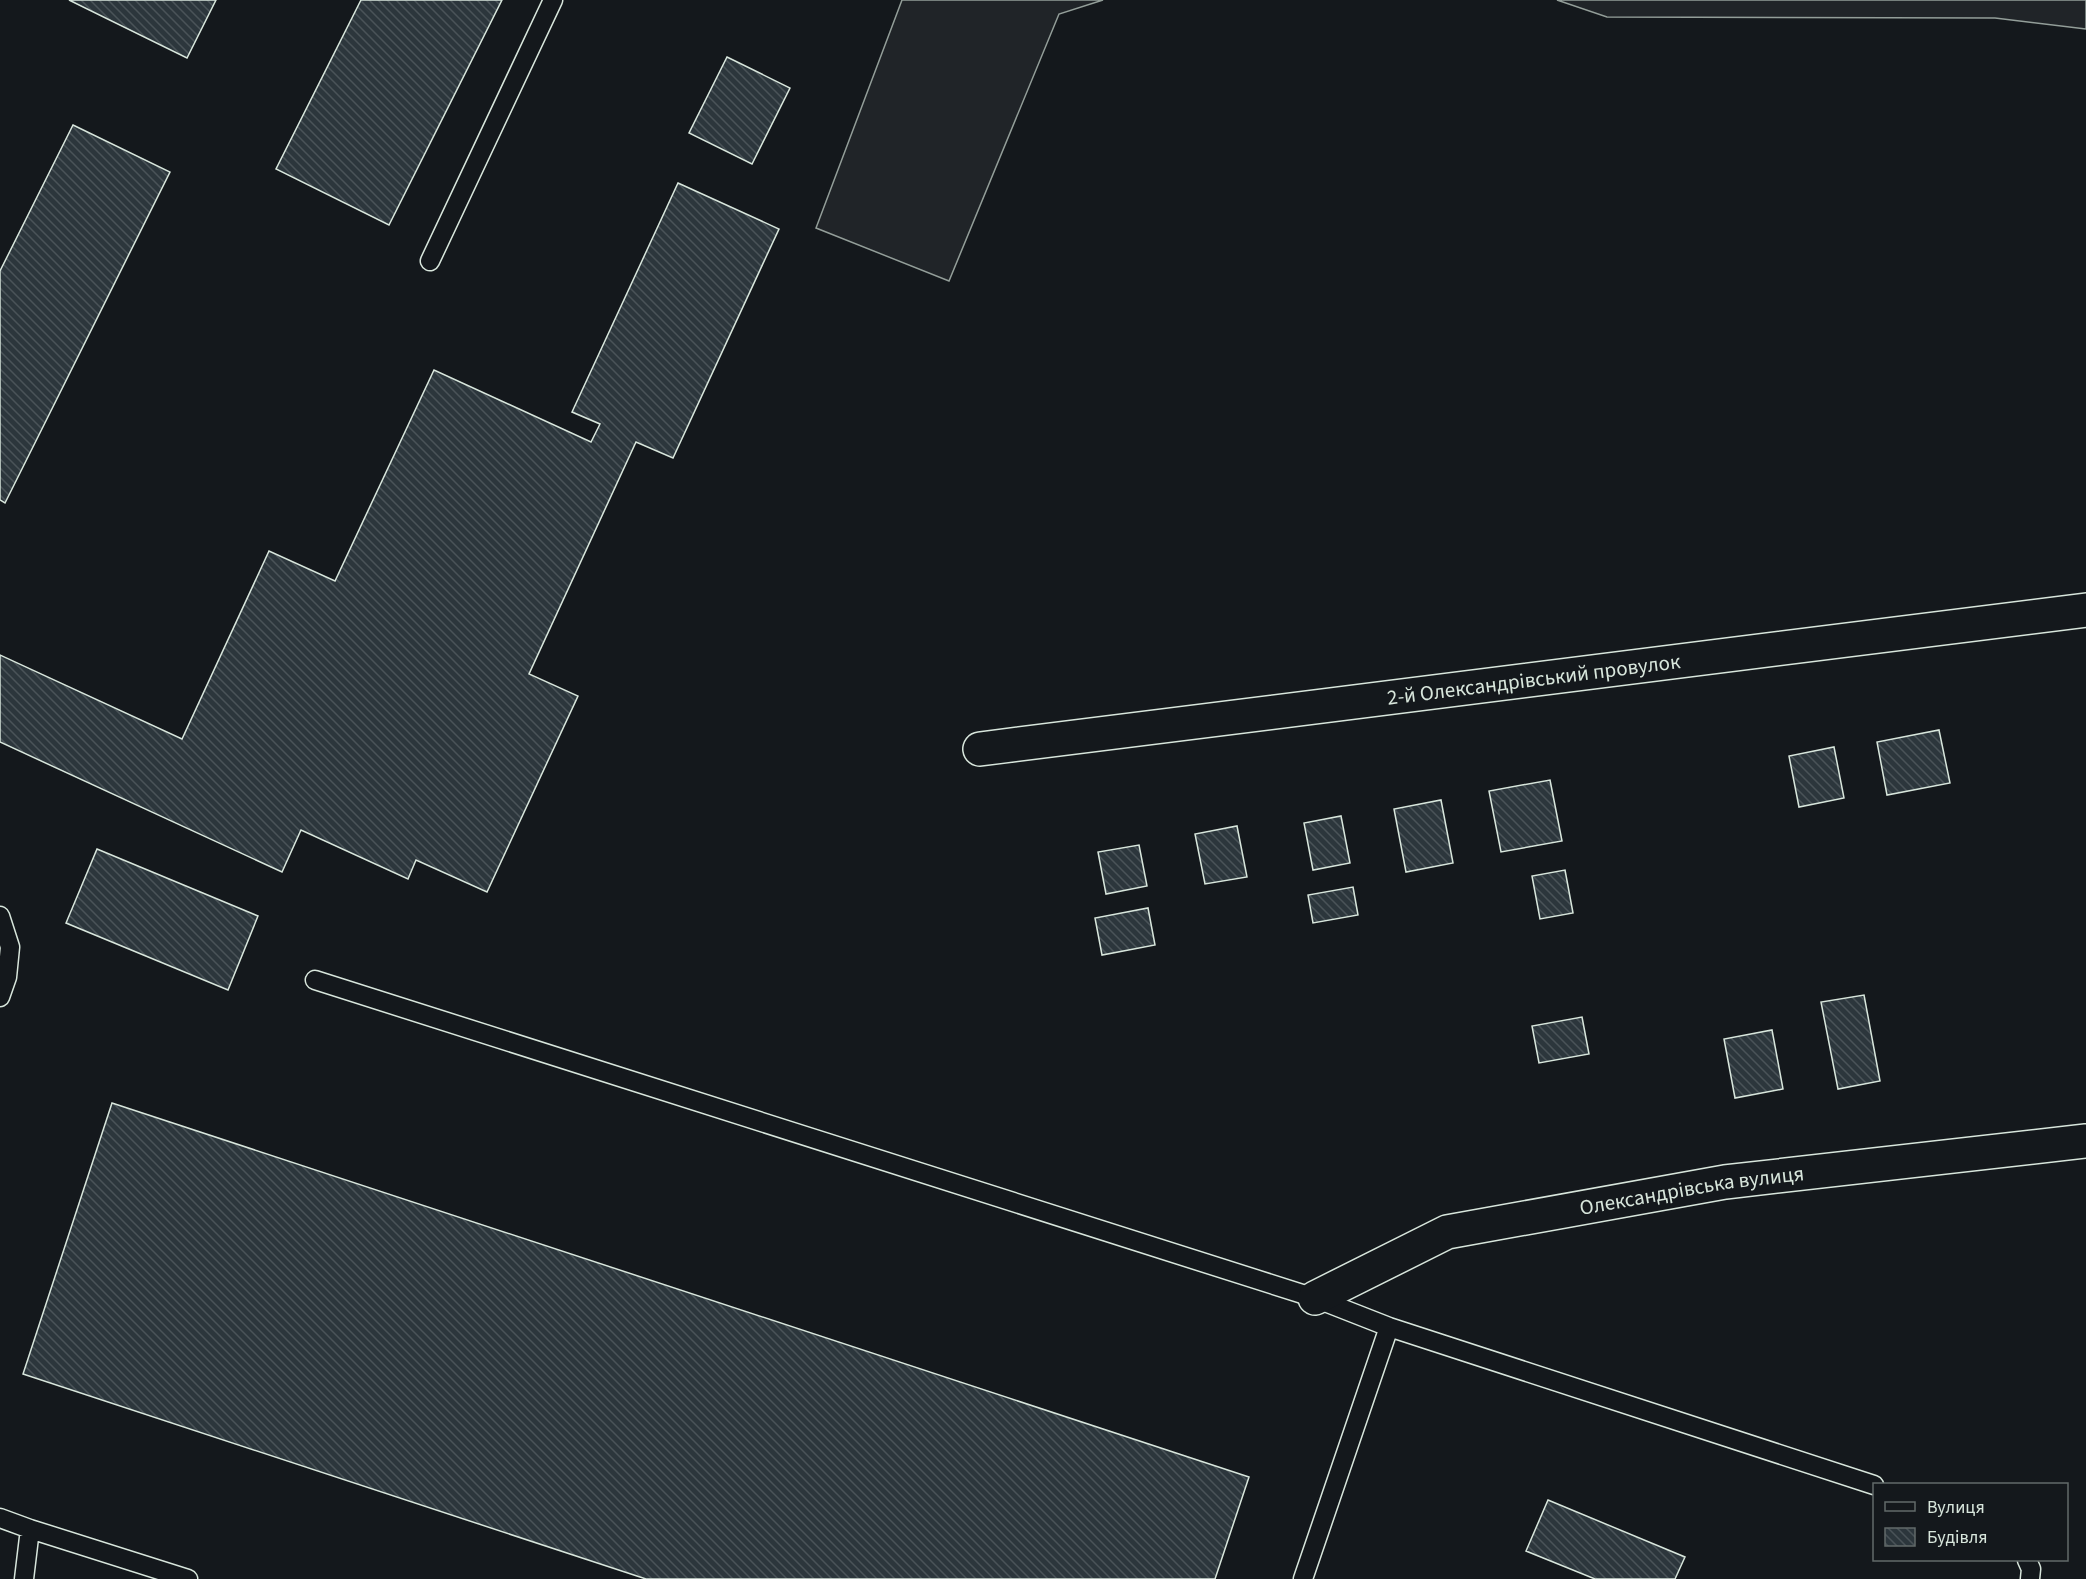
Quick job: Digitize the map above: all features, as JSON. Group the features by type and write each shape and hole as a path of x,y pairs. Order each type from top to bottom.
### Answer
{"street":[{"name":"2-й Олександрівський провулок","path":"980,749 2086,610"},
{"name":"Олександрівська вулиця","path":"1315,1298 1447,1232 1725,1182 2086,1141"}],"lane":[{"path":"430,261 553,0"},
{"path":"0,916 10,947 7,977 0,997"},
{"path":"315,980 1315,1298 1389,1327 1873,1484"},
{"path":"1303,1579 1389,1327"},
{"path":"0,1518 189,1579"},
{"path":"24,1579 30,1529"},
{"path":"2027,1561 2031,1569 2030,1579"}],"shaded area":[{"path":"902,0 1103,0 1059,14 949,281 816,228"},
{"path":"1557,0 2086,0 2086,29 1995,18 1607,17"}],"building":[{"path":"69,0 216,0 187,58"},
{"path":"361,0 502,0 389,225 276,169"},
{"path":"727,57 790,88 752,164 689,133"},
{"path":"73,125 170,172 5,503 0,500 0,271"},
{"path":"678,183 779,229 673,458 636,442 529,674 578,696 487,892 416,860 408,879 301,830 282,872 0,742 0,655 182,739 269,551 335,581 434,370 591,442 600,424 572,412"},
{"path":"1939,730 1950,783 1887,795 1877,742"},
{"path":"1834,747 1844,798 1799,807 1789,756"},
{"path":"1550,780 1562,841 1501,852 1489,791"},
{"path":"1441,800 1453,863 1406,872 1394,809"},
{"path":"1341,816 1350,863 1313,870 1304,823"},
{"path":"1237,826 1247,877 1205,884 1195,834"},
{"path":"1139,845 1147,886 1106,894 1098,852"},
{"path":"97,849 258,916 228,990 66,923"},
{"path":"1565,870 1573,913 1540,919 1532,876"},
{"path":"1353,887 1358,915 1313,923 1308,895"},
{"path":"1148,908 1155,945 1102,955 1095,918"},
{"path":"1864,995 1880,1081 1838,1089 1821,1002"},
{"path":"1582,1017 1589,1054 1539,1063 1532,1026"},
{"path":"1772,1030 1783,1089 1735,1098 1724,1039"},
{"path":"112,1103 1249,1477 1215,1579 646,1579 23,1374"},
{"path":"1548,1500 1685,1557 1675,1579 1595,1579 1526,1551"}]}
